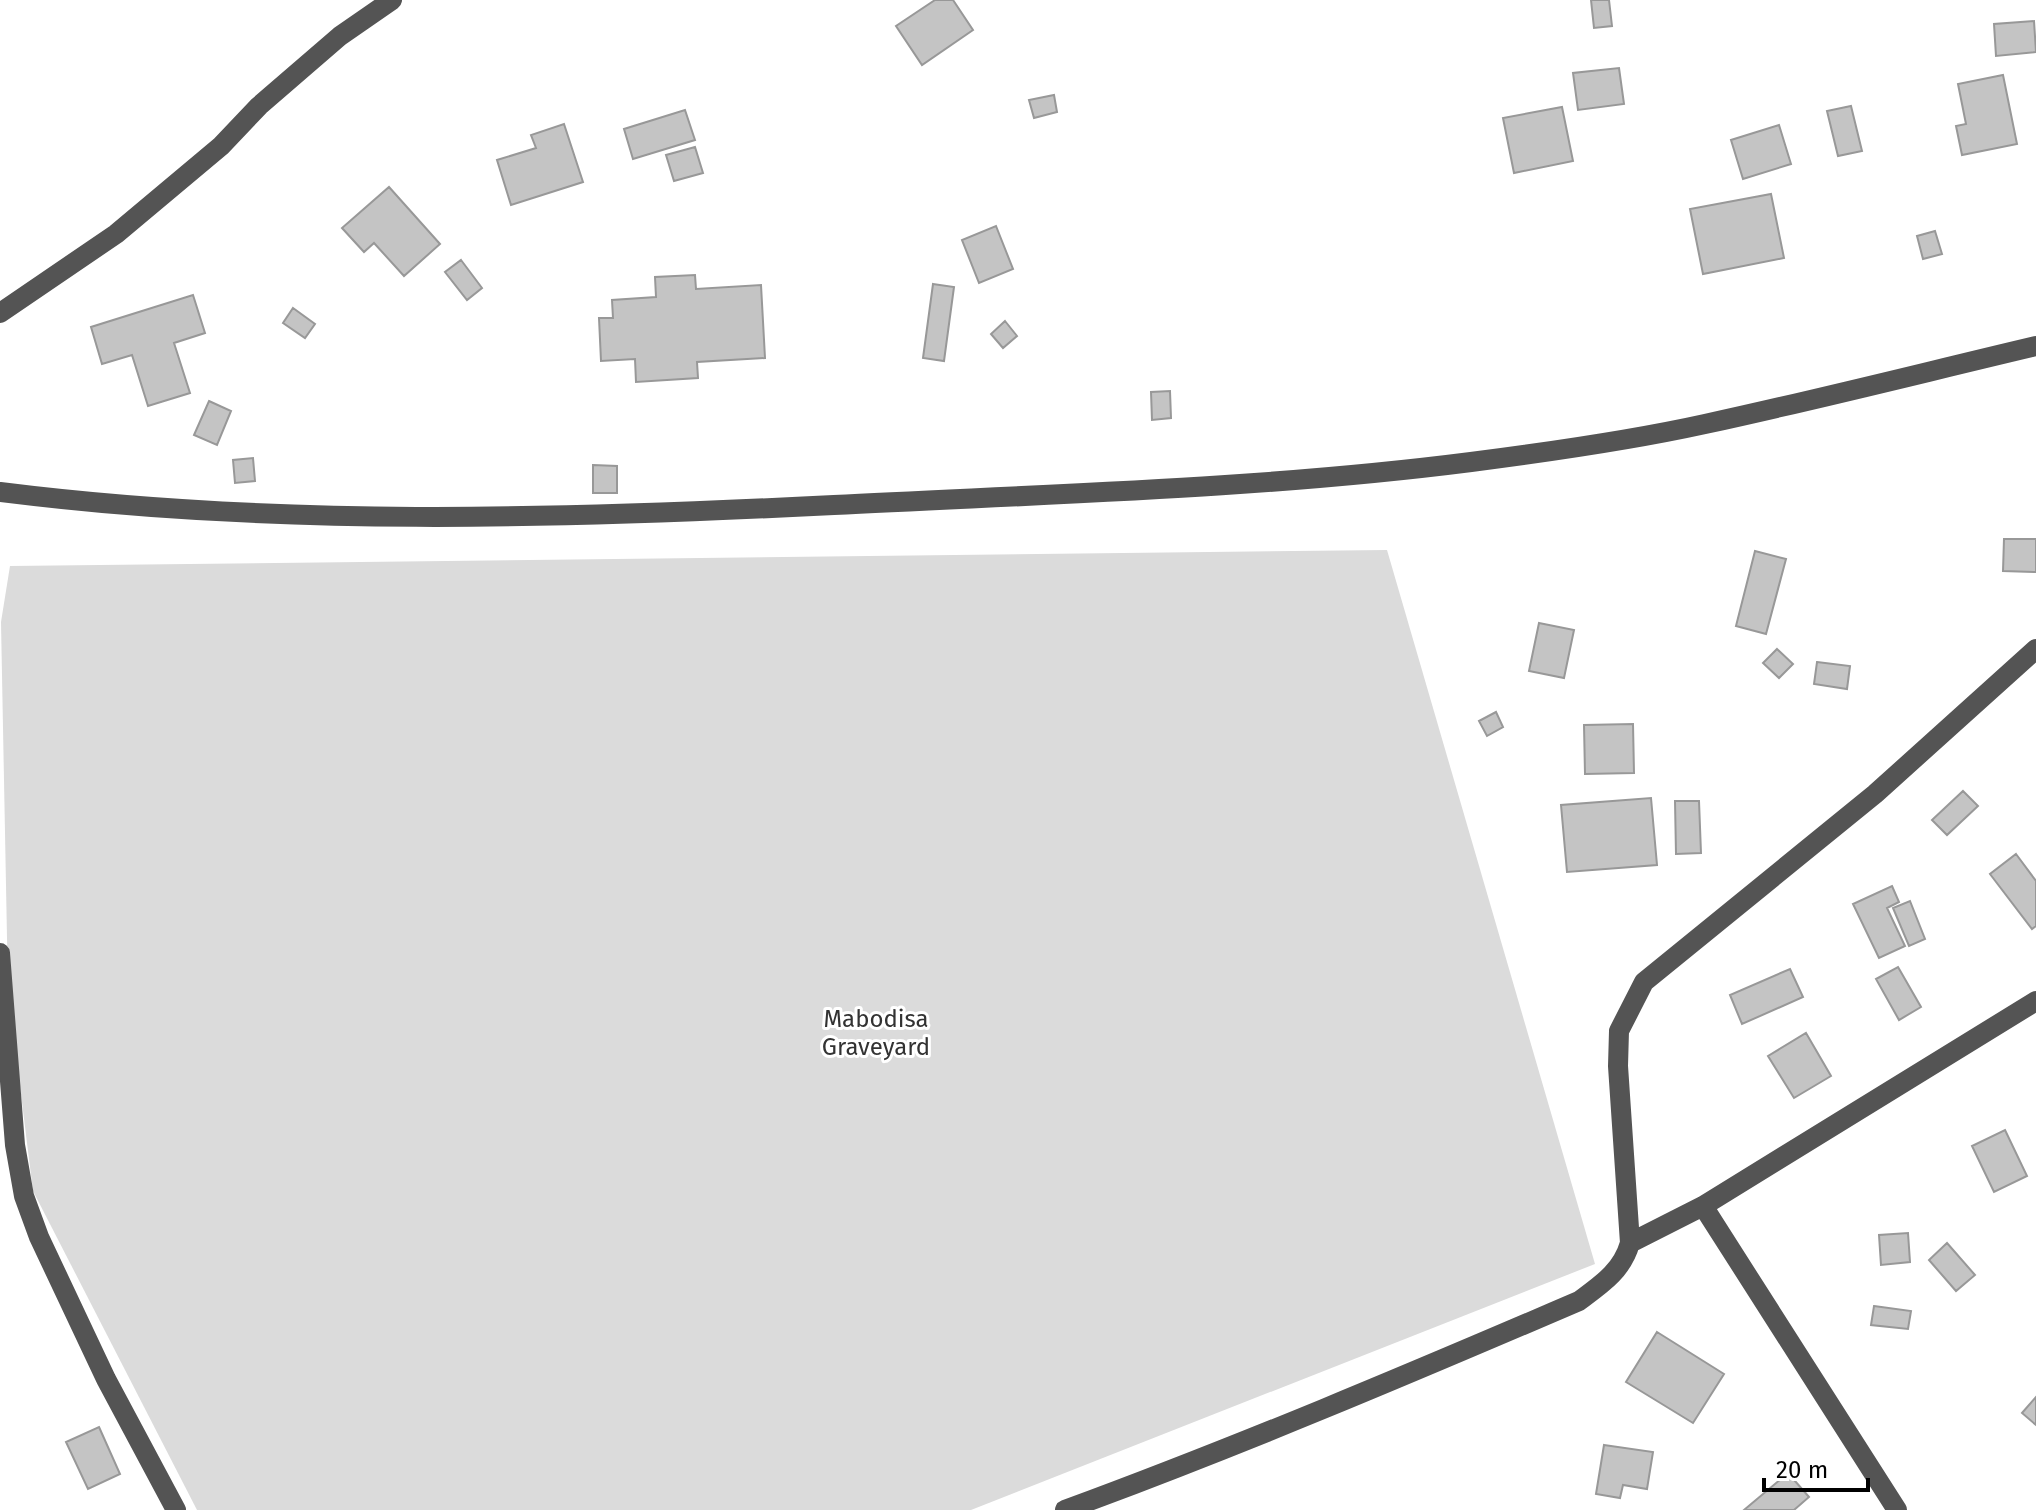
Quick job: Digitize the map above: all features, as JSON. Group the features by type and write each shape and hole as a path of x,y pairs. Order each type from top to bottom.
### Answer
{"street":[{"path":"0,313 116,234 221,146 259,106 329,46 392,0"},
{"path":"0,492 217,513 394,518 668,513 1247,483 1424,467 1612,441 1715,422 2036,346"},
{"path":"1065,1510 1348,1400 1579,1301 1618,1269 1630,1243 1618,1066 1619,1031 1644,982 1875,794 2036,649"},
{"path":"0,953 15,1145 24,1196 39,1237 100,1366 176,1510"},
{"path":"1630,1243 1703,1206 2036,1001"},
{"path":"1703,1206 1897,1510"}],"green space":[{"name":"Mabodisa Graveyard","path":"1387,550 1595,1264 971,1510 197,1510 33,1191 8,990 1,622 10,566"}],"building":[{"path":"935,0 953,0 973,30 922,65 896,26"},
{"path":"1591,0 1609,0 1612,26 1594,28"},
{"path":"2034,21 2036,52 1996,56 1994,24"},
{"path":"1619,68 1624,104 1578,110 1573,73"},
{"path":"2003,75 2017,144 1962,155 1956,126 1966,124 1958,84"},
{"path":"1054,95 1057,112 1034,118 1029,100"},
{"path":"1851,106 1862,151 1838,156 1827,111"},
{"path":"1562,107 1573,161 1514,173 1503,118"},
{"path":"685,110 695,140 633,159 624,129"},
{"path":"564,124 583,182 511,205 497,160 536,148 531,135"},
{"path":"1779,125 1791,164 1743,179 1731,140"},
{"path":"695,147 703,173 674,181 666,155"},
{"path":"389,187 440,244 404,276 374,243 364,252 342,228"},
{"path":"1771,194 1784,258 1703,274 1690,209"},
{"path":"996,226 1013,269 979,283 962,240"},
{"path":"1935,231 1942,254 1923,259 1917,236"},
{"path":"461,260 482,288 467,300 445,272"},
{"path":"695,275 696,289 761,285 765,358 697,362 698,378 636,382 635,359 601,361 599,318 613,318 612,300 656,297 655,277"},
{"path":"933,284 954,287 944,361 923,358"},
{"path":"193,295 205,333 174,343 190,393 148,406 132,355 102,364 91,327"},
{"path":"293,308 315,324 305,338 283,323"},
{"path":"1005,321 1017,336 1003,348 991,334"},
{"path":"1170,391 1171,418 1152,420 1151,392"},
{"path":"209,401 231,411 217,445 194,435"},
{"path":"253,458 255,481 235,483 233,460"},
{"path":"593,465 617,466 617,493 593,493"},
{"path":"2004,539 2036,539 2036,572 2003,571"},
{"path":"1755,551 1786,559 1766,634 1736,626"},
{"path":"1539,623 1574,630 1564,678 1529,671"},
{"path":"1777,649 1793,664 1779,678 1763,663"},
{"path":"1817,662 1850,666 1847,689 1814,684"},
{"path":"1496,712 1503,727 1487,736 1479,721"},
{"path":"1633,724 1634,773 1585,774 1584,725"},
{"path":"1963,791 1978,806 1947,835 1932,820"},
{"path":"1651,798 1657,865 1567,872 1561,805"},
{"path":"1675,801 1699,801 1701,853 1676,854"},
{"path":"2016,854 2036,881 2036,926 2032,929 1990,874"},
{"path":"1892,886 1899,902 1887,908 1905,946 1879,958 1853,904"},
{"path":"1910,901 1925,939 1909,946 1893,908"},
{"path":"1898,967 1921,1007 1899,1020 1876,979"},
{"path":"1790,969 1803,997 1742,1024 1730,995"},
{"path":"1806,1033 1831,1076 1794,1098 1768,1056"},
{"path":"2005,1130 2027,1176 1994,1192 1972,1146"},
{"path":"1908,1233 1910,1262 1881,1265 1879,1235"},
{"path":"1947,1243 1975,1275 1956,1291 1929,1260"},
{"path":"1874,1306 1911,1311 1908,1329 1871,1325"},
{"path":"1657,1332 1724,1374 1693,1423 1626,1382"},
{"path":"2036,1397 2036,1425 2022,1413"},
{"path":"99,1427 120,1474 88,1489 66,1442"},
{"path":"1604,1445 1653,1452 1647,1489 1623,1485 1620,1498 1596,1494"},
{"path":"1788,1473 1809,1497 1794,1510 1744,1510"}]}
